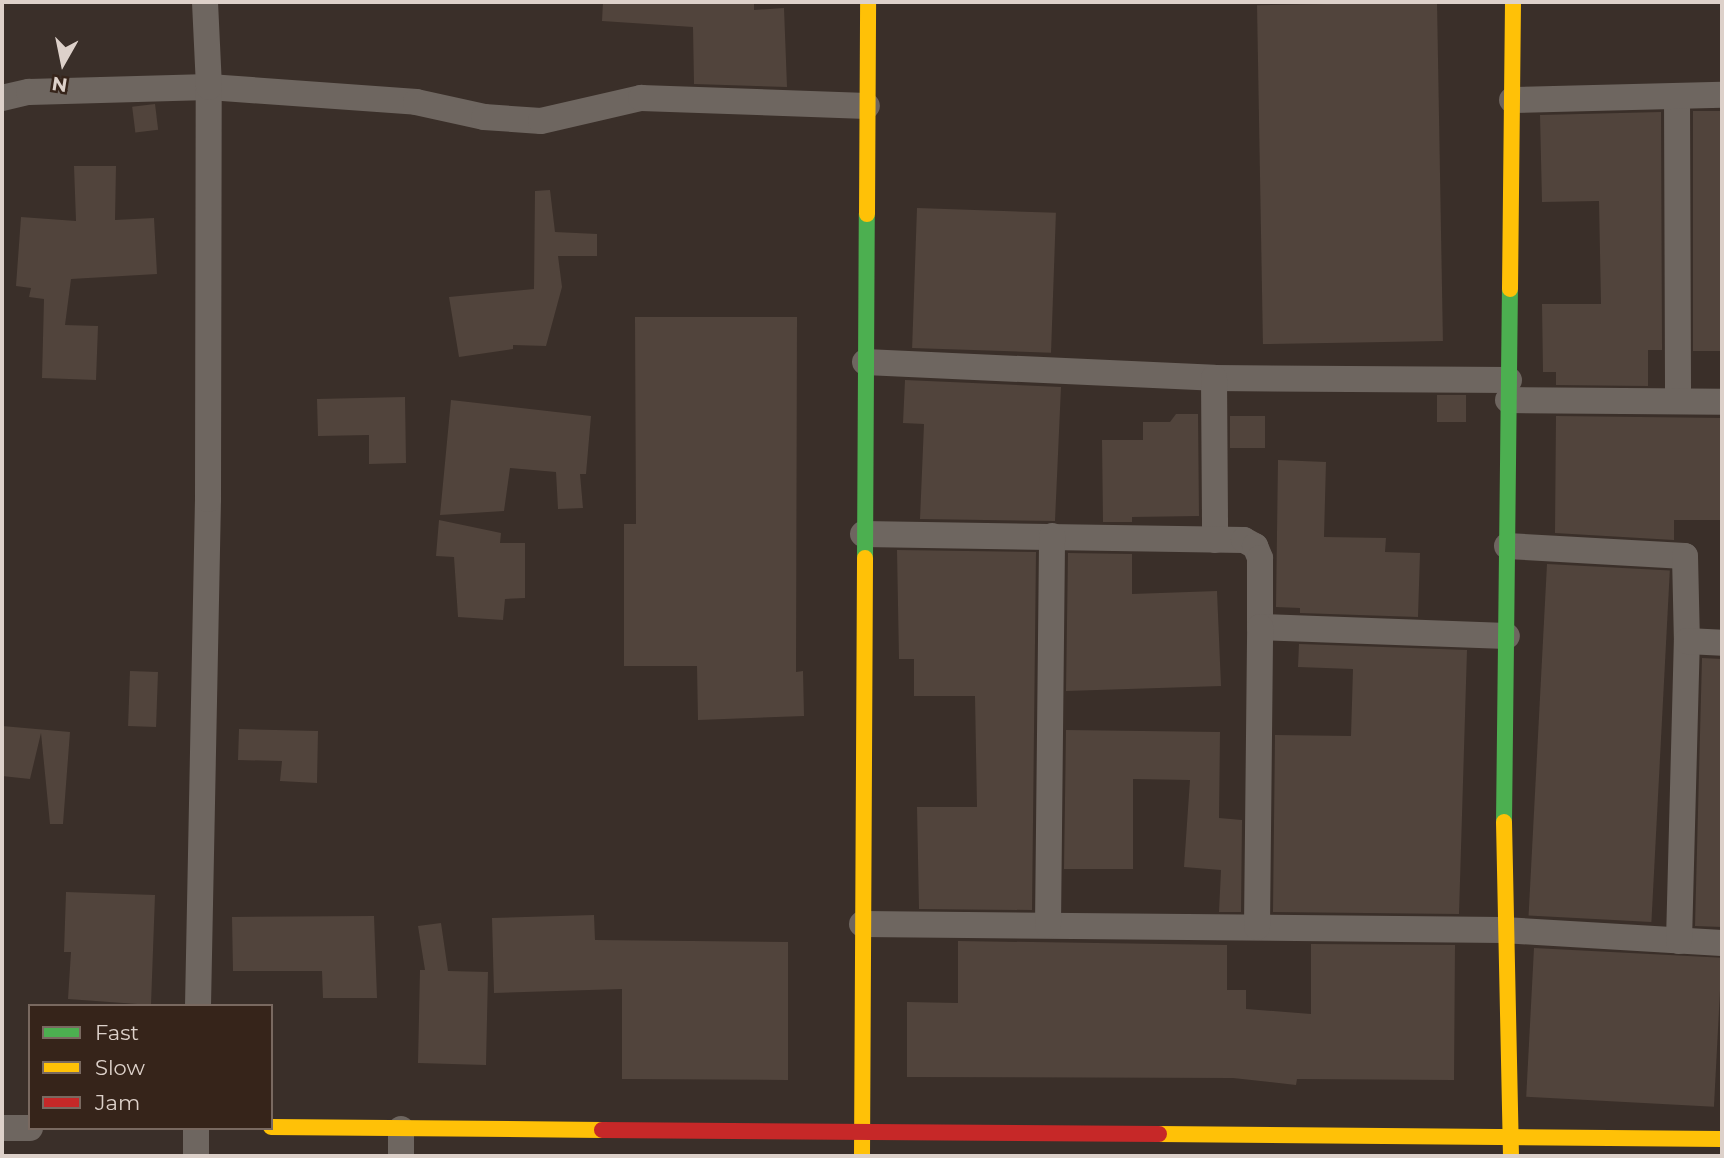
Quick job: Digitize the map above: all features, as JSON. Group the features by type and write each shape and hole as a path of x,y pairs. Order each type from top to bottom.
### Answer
{"street":[{"path":"198,1004 209,87 205,2"},
{"path":"862,1156 863,534 868,2"},
{"path":"1511,1156 1503,930 1513,2"},
{"path":"2,98 29,92 209,87 416,102 484,117 541,121 640,98 867,106"},
{"path":"1512,100 1722,95"},
{"path":"1677,96 1678,401"},
{"path":"864,362 1722,402"},
{"path":"1214,379 1215,540"},
{"path":"863,534 1244,540 1255,546 1260,558 1257,927"},
{"path":"1048,925 1052,536"},
{"path":"1507,546 1685,556 1687,641 1679,941"},
{"path":"1260,627 1507,636"},
{"path":"1687,641 1722,643"},
{"path":"862,925 1503,930 1722,943"},
{"path":"273,1127 862,1133 1207,1147 1510,1137 1709,1145"},
{"path":"2,1128 28,1128"},
{"path":"401,1129 401,1156"},
{"path":"196,1130 196,1156"}],"building":[{"path":"603,2 754,2 754,10 784,8 787,87 694,84 693,27 602,21"},
{"path":"1437,2 1443,341 1263,344 1257,5"},
{"path":"155,104 158,130 135,133 132,107"},
{"path":"1693,111 1722,111 1722,351 1693,351"},
{"path":"1661,112 1662,350 1648,350 1648,386 1556,385 1556,372 1543,372 1542,304 1601,304 1599,201 1542,202 1540,115"},
{"path":"74,166 116,166 115,220 154,218 157,274 71,279 65,325 98,326 96,380 42,378 44,299 29,297 31,288 16,286 21,217 76,221"},
{"path":"550,190 555,232 597,234 597,256 558,256 562,287 546,346 513,345 513,349 459,357 449,297 534,289 535,191"},
{"path":"917,208 1056,213 1051,353 912,348"},
{"path":"635,317 797,317 796,672 803,671 804,716 698,720 697,666 624,666 624,524 636,524"},
{"path":"905,380 1061,387 1055,521 920,519 924,424 903,423"},
{"path":"1437,395 1466,395 1466,422 1437,422"},
{"path":"405,397 406,463 369,464 369,435 318,436 317,399"},
{"path":"451,400 591,416 586,474 580,474 583,508 558,509 556,472 510,468 504,511 440,515"},
{"path":"1176,414 1198,414 1199,516 1132,517 1132,522 1103,522 1102,440 1143,440 1143,422 1170,422"},
{"path":"1230,416 1265,416 1265,448 1230,448"},
{"path":"1556,416 1722,418 1722,520 1674,520 1674,540 1555,533"},
{"path":"1278,460 1326,462 1324,537 1386,538 1385,552 1420,553 1418,617 1300,613 1300,608 1276,607"},
{"path":"439,520 501,533 500,543 525,543 525,598 505,599 503,620 458,617 454,557 436,556"},
{"path":"897,550 1036,552 1032,910 919,909 917,807 977,807 975,696 914,696 914,659 899,659"},
{"path":"1068,553 1132,554 1132,594 1217,591 1221,686 1066,691"},
{"path":"1547,564 1670,570 1651,922 1529,916"},
{"path":"1299,644 1467,650 1459,914 1273,912 1275,735 1351,736 1353,669 1298,667"},
{"path":"1702,658 1722,659 1722,927 1695,926"},
{"path":"130,671 158,672 156,727 128,726"},
{"path":"2,726 70,732 63,824 50,824 41,733 30,779 2,776"},
{"path":"239,729 318,731 317,783 280,781 282,761 238,760"},
{"path":"1066,730 1220,732 1219,818 1242,820 1241,912 1219,912 1221,870 1184,867 1190,780 1133,779 1133,869 1064,869"},
{"path":"66,892 155,895 151,1004 68,999 71,952 64,952"},
{"path":"594,915 595,940 788,942 788,1080 622,1079 622,989 494,993 492,918"},
{"path":"374,916 377,998 323,998 322,971 233,971 232,917"},
{"path":"441,923 448,971 488,972 486,1065 418,1063 420,970 425,970 418,926"},
{"path":"958,941 1227,945 1227,990 1246,990 1246,1009 1311,1014 1311,944 1455,945 1454,1080 1297,1079 1296,1085 1233,1078 907,1077 907,1002 958,1003"},
{"path":"1534,948 1722,958 1714,1107 1526,1097"}],"traffic: fast":[{"path":"865,558 867,214"},
{"path":"1504,822 1510,289"}],"traffic: slow":[{"path":"867,214 868,2"},
{"path":"1510,289 1513,2"},
{"path":"862,1156 865,558"},
{"path":"1504,822 1511,1156"},
{"path":"273,1127 602,1130"},
{"path":"1159,1134 1722,1139"}],"traffic: jam":[{"path":"602,1130 1159,1134"}]}
